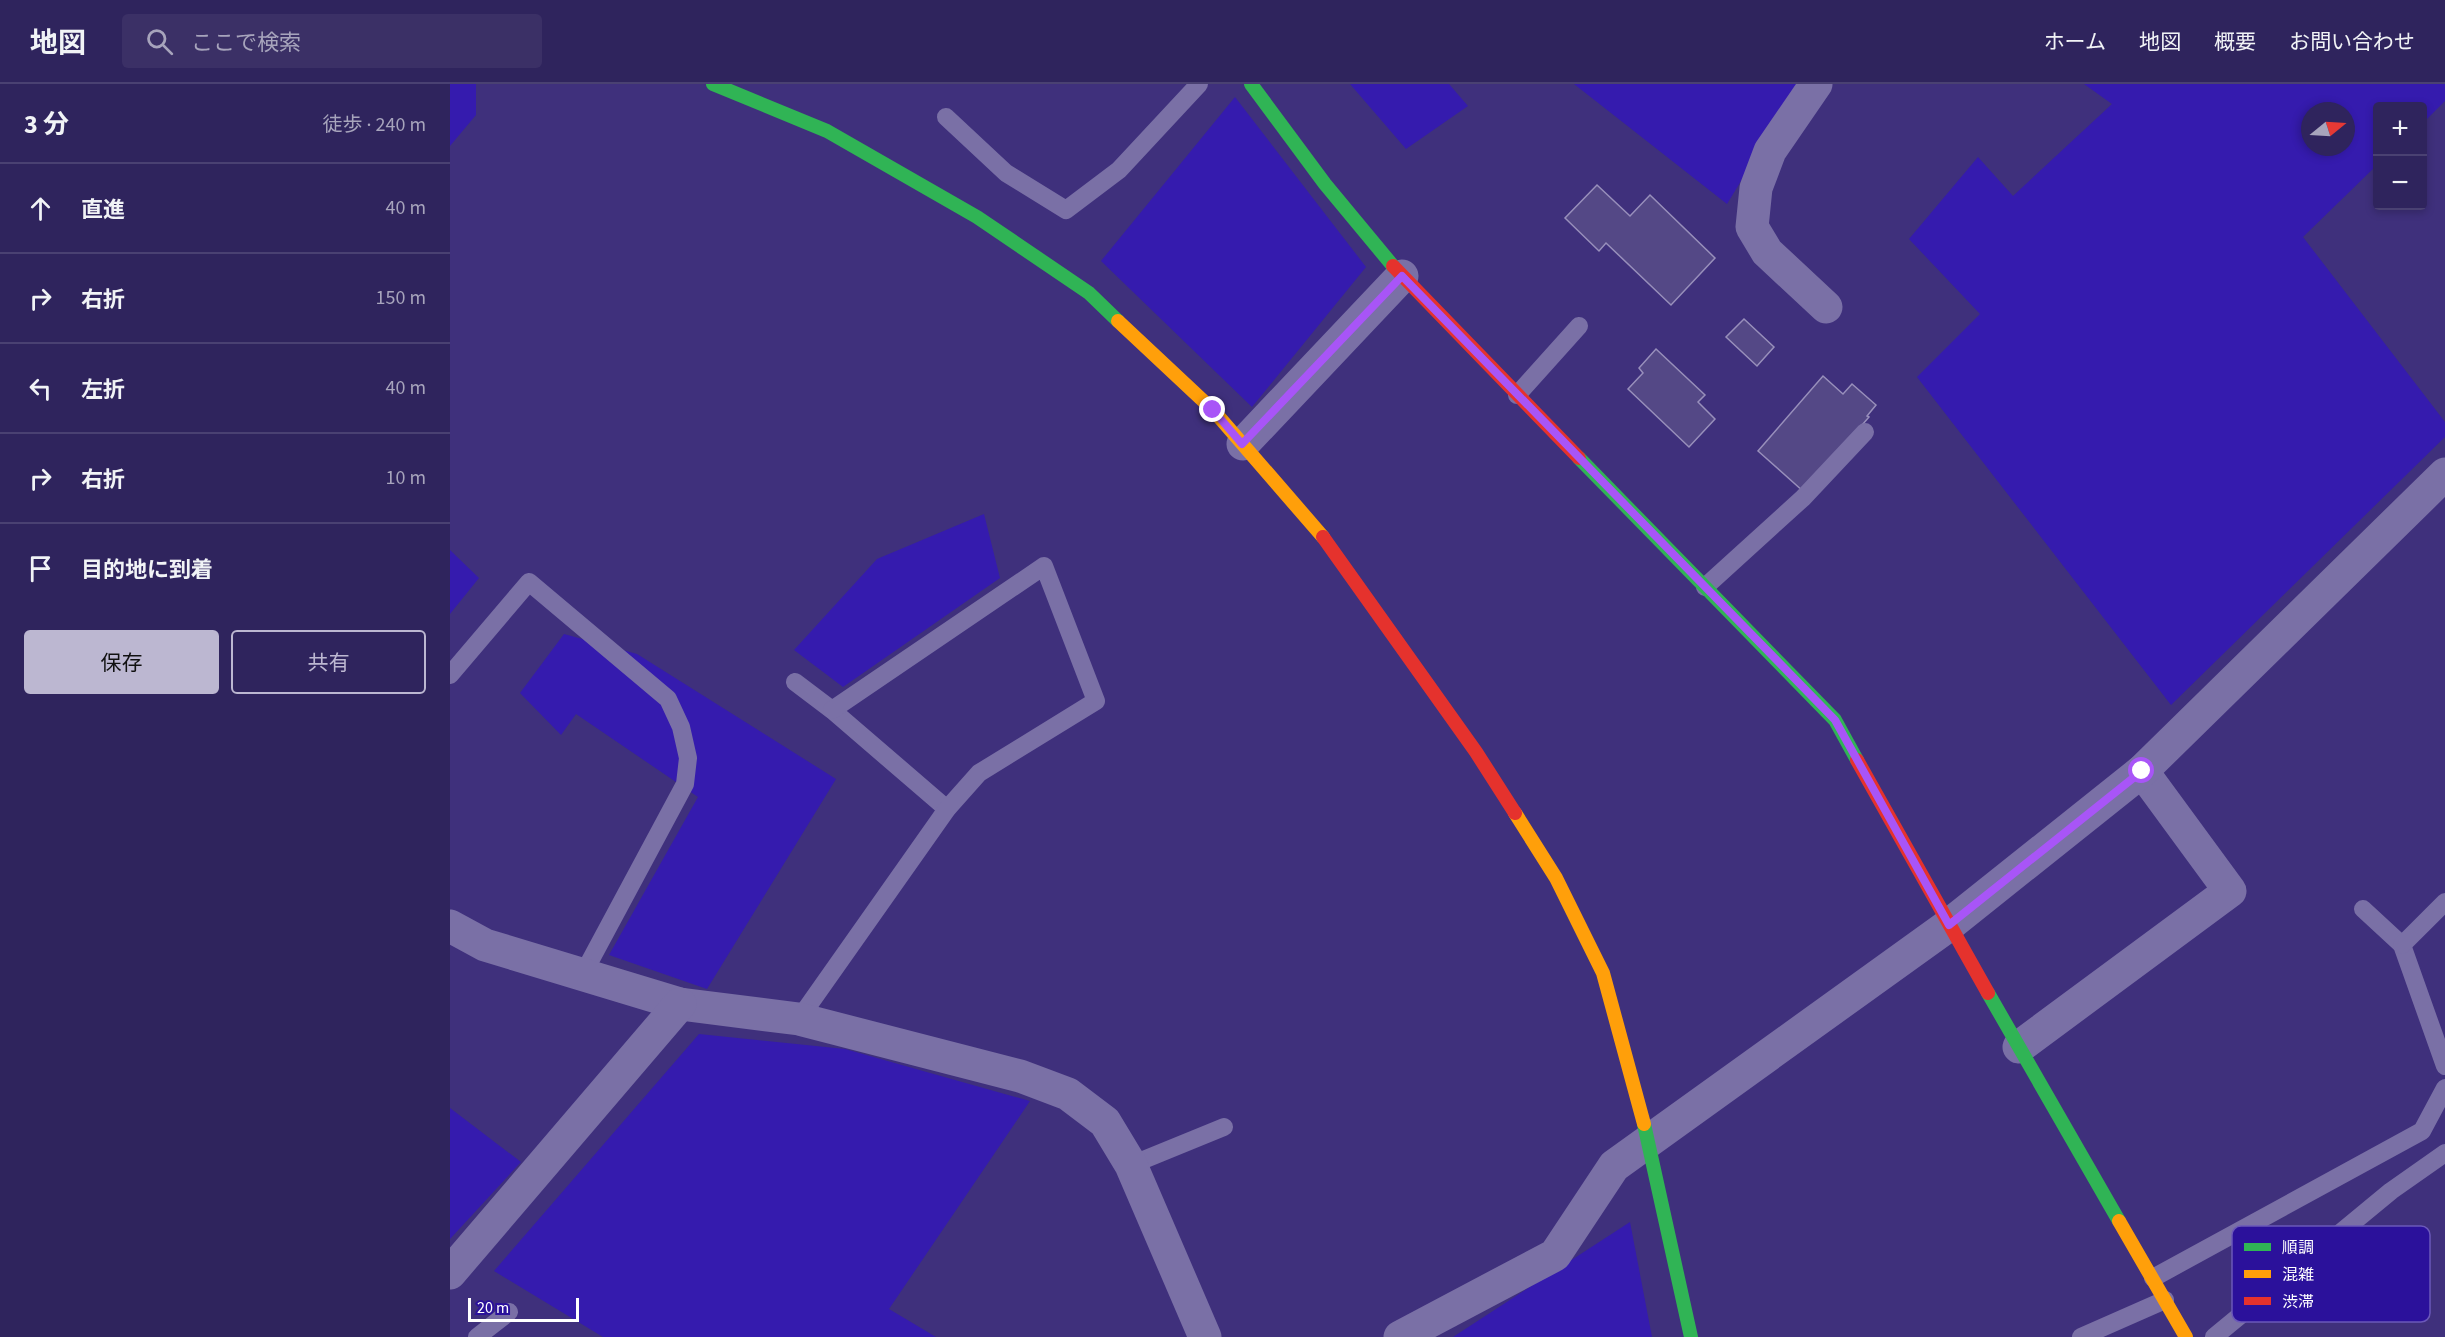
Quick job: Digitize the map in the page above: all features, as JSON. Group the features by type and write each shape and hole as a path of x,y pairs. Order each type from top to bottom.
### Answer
{"street":[{"path":"713,84 827,131 977,217 1089,293 1213,410 1318,529 1476,752 1556,878 1603,973 1649,1141 1691,1337"},
{"path":"1251,84 1325,184 1402,276 1835,720 1949,925 2186,1337"},
{"path":"1816,84 1770,151 1756,188 1752,227 1767,252 1826,307"},
{"path":"1242,444 1402,276"},
{"path":"1400,1337 1556,1255 1614,1166 1949,925 2142,771 2445,474"},
{"path":"2019,1047 2230,891 2142,771"},
{"path":"450,926 485,945 680,1004 799,1019 1020,1076 1068,1094 1105,1122 1131,1165 1205,1337"},
{"path":"450,1273 680,1004"}],"lane":[{"path":"946,117 1006,173 1066,210 1119,170 1199,84"},
{"path":"1516,395 1579,326"},
{"path":"1705,586 1803,498 1865,432"},
{"path":"799,1019 947,809 980,773 1096,701 1044,566 832,710"},
{"path":"450,675 529,582 668,699 681,727 688,758 685,784 582,976"},
{"path":"795,682 832,710 947,809"},
{"path":"2402,945 2445,902"},
{"path":"2363,909 2402,945 2445,1066"},
{"path":"2248,1226 2422,1131 2445,1088"},
{"path":"1131,1165 1224,1127"},
{"path":"2349,1226 2391,1191 2445,1153"},
{"path":"2153,1278 2232,1235"},
{"path":"2081,1337 2165,1300"},
{"path":"477,1337 509,1312"},
{"path":"2214,1337 2232,1322"}],"shaded area":[{"path":"450,84 476,84 476,115 450,146"},
{"path":"1350,84 1449,84 1468,106 1406,149"},
{"path":"1574,84 1800,84 1727,204"},
{"path":"2084,84 2445,84 2445,101 2427,119 2427,102 2373,102 2373,169 2303,237 2445,422 2445,437 2171,705 1917,377 1980,314 1909,239 1978,157 2013,196 2112,104"},
{"path":"1235,97 1366,267 1252,407 1101,261"},
{"path":"984,514 1000,578 843,687 794,650 877,559"},
{"path":"450,550 479,578 450,614"},
{"path":"564,634 637,654 836,779 707,989 609,955 698,797 576,714 561,735 520,693"},
{"path":"699,1034 845,1049 1030,1101 889,1309 936,1337 603,1337 494,1271"},
{"path":"450,1108 521,1162 450,1239"},
{"path":"1630,1222 1652,1337 1453,1337"}],"building":[{"path":"1597,185 1630,216 1650,195 1715,258 1671,305 1606,243 1599,251 1565,218"},
{"path":"1744,319 1774,347 1757,366 1726,337"},
{"path":"1656,349 1705,395 1698,402 1715,419 1689,447 1628,389 1643,373 1639,368"},
{"path":"1823,376 1843,394 1852,384 1876,405 1867,416 1869,417 1804,492 1758,451"}],"traffic: fast":[{"path":"713,84 827,131 977,217 1089,293 1118,321"},
{"path":"1251,84 1325,184 1393,266"},
{"path":"1579,458 1835,720 1857,760"},
{"path":"1988,993 2119,1221"},
{"path":"1644,1124 1691,1337"}],"traffic: slow":[{"path":"1118,321 1213,410 1323,537"},
{"path":"1515,813 1556,878 1603,973 1644,1124"},
{"path":"2119,1221 2186,1337"}],"traffic: jam":[{"path":"1393,266 1579,458"},
{"path":"1323,537 1476,752 1515,813"},
{"path":"1857,760 1988,993"}],"route":[{"path":"1213,410 1242,444 1402,276 1835,720 1873,784 1949,925 2142,771"}]}
